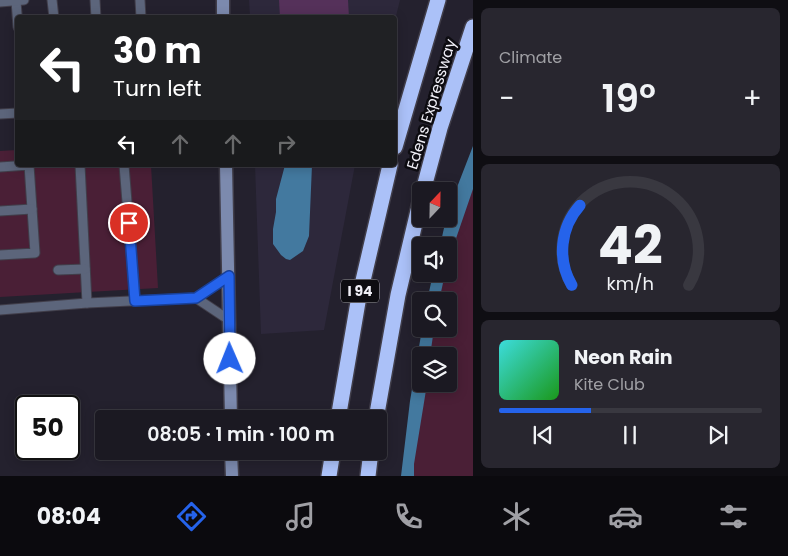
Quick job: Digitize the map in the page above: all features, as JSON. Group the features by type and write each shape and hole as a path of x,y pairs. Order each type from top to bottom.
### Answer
{"highway":[{"name":"Edens Expressway","path":"397,140 438,0"},
{"name":"Edens Expressway","path":"425,182 440,128 473,27"},
{"name":"Edens Expressway","path":"340,410 358,302 390,167"},
{"name":"I 94","path":"378,410 398,295 414,228"},
{"path":"329,476 332,460"},
{"path":"368,476 370,460"}],"main road":[{"path":"222,0 223,15"},
{"path":"226,167 231,410"},
{"path":"231,460 232,476"}],"lane":[{"path":"0,2 24,0"},
{"path":"52,0 54,15"},
{"path":"95,0 96,15"},
{"path":"140,0 141,15"},
{"path":"16,1 17,15"},
{"path":"0,114 15,113"},
{"path":"0,167 15,166"},
{"path":"0,255 35,252 29,167"},
{"path":"80,167 87,303"},
{"path":"124,167 135,301"},
{"path":"0,211 32,209"},
{"path":"58,270 85,268"},
{"path":"0,310 87,303 196,298 229,276"},
{"path":"196,298 229,320"}],"shaded area":[{"path":"249,0 400,0 396,15 250,15"},
{"path":"15,150 15,167 151,167 158,288 0,297 0,151"},
{"path":"255,167 355,167 324,330 261,334"},
{"path":"473,169 473,476 408,476 420,392 457,392 457,347 426,347 428,337 457,337 457,292 437,292 439,282 457,282 457,237 452,237 455,228 458,228 458,217"}],"water":[{"path":"473,146 473,189 457,237 442,237 444,228 458,228 458,185"},
{"path":"284,167 312,167 309,236 303,251 290,260 281,255 273,244 276,199"},
{"path":"431,282 443,282 441,292 429,292"},
{"path":"421,337 433,337 431,347 419,347"},
{"path":"412,389 412,392 426,392 414,464 414,476 401,476"}],"building":[{"path":"279,0 348,0 349,15 280,15"}],"route":[{"path":"129,223 135,301 196,298 229,276 230,359"}]}
